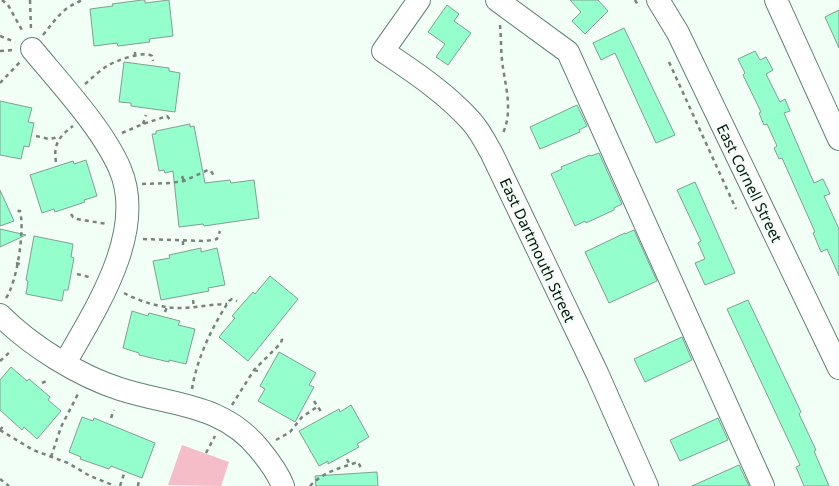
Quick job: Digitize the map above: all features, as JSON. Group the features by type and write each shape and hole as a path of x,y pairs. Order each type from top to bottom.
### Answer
{"street":[{"name":"East Dartmouth Street","path":"419,0 383,51 452,102 473,123 492,154 597,373 646,486"},
{"path":"776,0 839,139"},
{"path":"499,2 568,52 763,486"},
{"name":"East Cornell Street","path":"651,6 678,33 839,368"},
{"path":"32,49 107,144 120,169 126,188 125,231 114,270 108,285 65,363"},
{"path":"2,307 25,336 88,376 120,389 189,406 225,419 243,432 262,453 283,486"}],"path":[{"path":"2,0 8,5 32,49"},
{"path":"30,0 32,49"},
{"path":"0,82 32,49 63,10 83,0"},
{"path":"634,0 651,6"},
{"path":"492,154 505,131 508,119 499,2"},
{"path":"135,49 135,56"},
{"path":"71,97 109,65 135,56 150,54 153,61"},
{"path":"667,57 736,209"},
{"path":"143,124 146,115"},
{"path":"107,144 126,131 143,124 167,116 172,122"},
{"path":"36,136 49,139 60,136 54,148 56,162"},
{"path":"126,188 147,183 184,181 208,170 214,176"},
{"path":"182,176 184,181"},
{"path":"2,307 12,288 21,242 22,223 20,211 15,210"},
{"path":"71,214 77,219 125,231 145,240 214,240 219,236 220,231"},
{"path":"183,241 183,246"},
{"path":"16,263 23,265"},
{"path":"108,285 142,301 167,307 194,308 227,304"},
{"path":"189,406 199,360 227,304 232,299 237,301"},
{"path":"193,300 194,308"},
{"path":"166,312 167,307"},
{"path":"225,419 254,370 281,343 280,335"},
{"path":"254,370 262,372"},
{"path":"52,457 61,427 88,376"},
{"path":"42,383 49,380"},
{"path":"314,401 322,413"},
{"path":"262,453 278,438 294,428 302,417 317,407"},
{"path":"111,418 114,410"},
{"path":"5,424 0,430 33,450 68,463 90,476 115,486"},
{"path":"347,459 350,465"},
{"path":"310,486 324,474 358,462 361,468"},
{"path":"90,476 92,469"},
{"path":"120,486 124,474"},
{"path":"138,486 139,478"},
{"path":"0,479 9,486"}],"shaded area":[{"path":"182,445 229,462 221,486 168,485"}],"building":[{"path":"145,0 145,3 169,0 173,36 149,39 150,42 118,46 117,43 94,46 90,9"},
{"path":"570,0 598,0 608,11 585,34 572,21 581,12"},
{"path":"447,5 459,14 454,21 471,33 448,65 436,57 445,44 428,32"},
{"path":"839,10 839,48 825,17"},
{"path":"624,28 675,135 656,143 615,53 601,60 593,43"},
{"path":"755,51 760,60 766,57 773,70 766,74 780,102 785,99 790,111 784,113 814,183 823,179 830,194 824,196 839,229 839,276 827,249 821,252 813,233 815,232 782,158 779,159 774,148 777,146 767,124 764,125 759,113 761,112 743,75 745,73 738,59"},
{"path":"124,62 169,68 169,71 180,73 175,112 131,106 131,103 119,102"},
{"path":"0,101 32,108 28,122 34,123 29,147 24,146 21,159 0,155"},
{"path":"577,105 587,126 579,130 580,132 540,149 530,127"},
{"path":"190,124 190,127 194,126 205,183 230,180 231,183 254,180 259,218 204,226 203,224 179,227 173,171 165,173 164,170 159,171 152,134 156,134 156,131"},
{"path":"599,153 622,204 614,208 614,210 575,226 551,174 562,169 561,167"},
{"path":"86,160 97,196 55,212 54,209 42,213 30,175 73,161 74,164"},
{"path":"695,182 735,273 705,285 695,263 705,259 698,243 701,241 677,190"},
{"path":"0,190 14,221 0,226"},
{"path":"0,229 26,235 0,247"},
{"path":"634,230 657,281 609,303 585,252"},
{"path":"34,236 73,244 71,257 74,258 68,290 64,290 62,301 26,294 28,281 26,280"},
{"path":"201,248 201,252 217,248 225,285 208,288 209,291 161,300 153,261 170,258 169,255"},
{"path":"270,276 298,299 248,361 219,337 235,318 232,316 253,292 255,294"},
{"path":"748,300 801,412 799,414 816,450 814,451 829,486 804,486 796,467 800,465 727,309"},
{"path":"132,311 148,316 149,313 180,321 178,325 195,329 186,364 139,355 139,353 123,348"},
{"path":"682,337 692,360 645,382 634,359"},
{"path":"279,352 316,373 309,385 314,387 295,422 258,401 265,389 260,386"},
{"path":"11,367 50,397 48,400 61,411 37,439 24,427 22,430 0,410 0,380"},
{"path":"351,405 369,437 357,444 359,447 328,464 328,461 319,466 299,431 339,409 340,412"},
{"path":"82,417 93,421 94,418 155,443 142,478 111,466 109,469 80,459 81,457 69,452"},
{"path":"718,418 728,440 680,461 670,440"},
{"path":"739,465 749,486 692,486"},
{"path":"377,472 378,486 316,486 315,476"}]}
